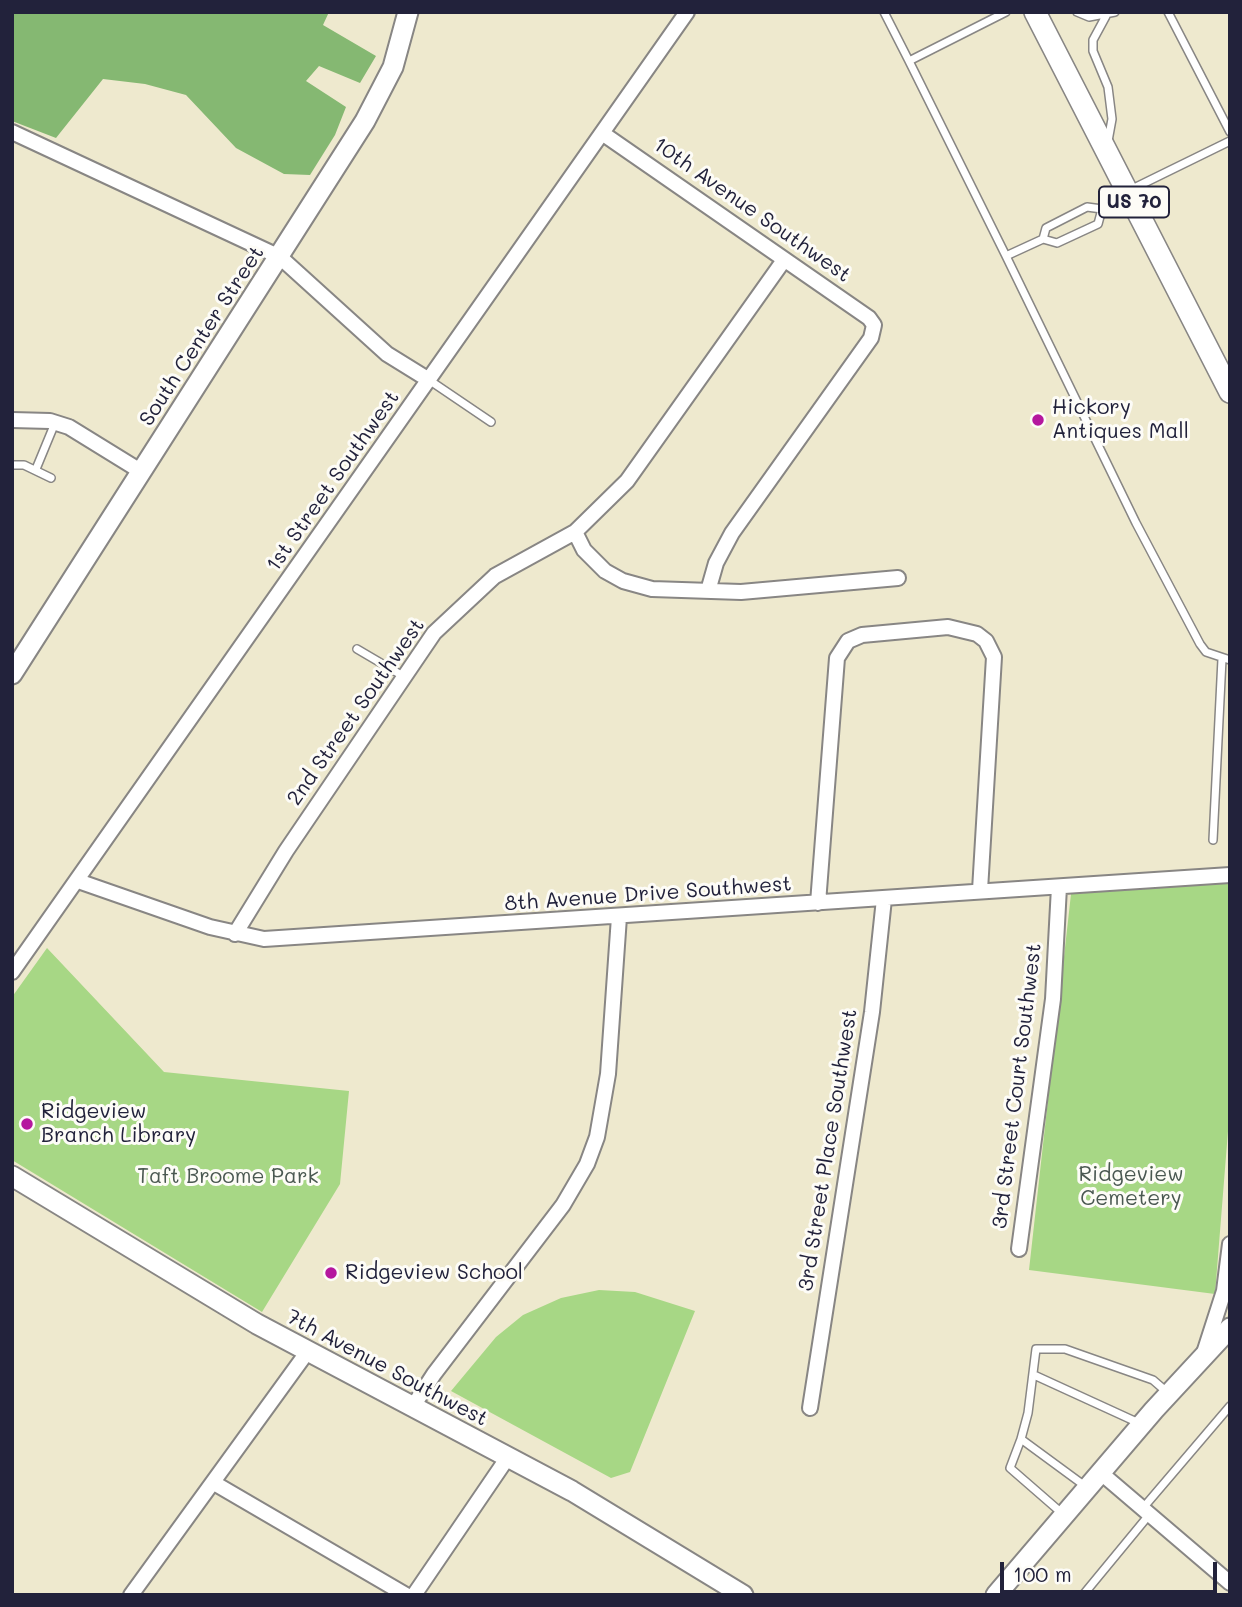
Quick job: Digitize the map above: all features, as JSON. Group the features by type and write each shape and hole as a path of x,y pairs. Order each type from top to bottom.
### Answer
{"main road":[{"name":"US 70","path":"1035,12 1230,392"}],"street":[{"name":"South Center Street","path":"12,674 280,257 382,90 401,43 408,12"},
{"name":"1st Street Southwest","path":"12,972 687,12"},
{"path":"12,132 280,257 387,354 429,380"},
{"name":"10th Avenue Southwest","path":"602,133 869,317 874,325 871,338 732,533 716,563 708,591"},
{"name":"2nd Street Southwest","path":"236,934 286,851 434,633 464,601 505,570 575,532 627,481 784,260"},
{"path":"12,419 55,423 80,432 142,472"},
{"path":"575,532 597,565 622,581 652,589 741,592 898,578"},
{"path":"818,903 836,658 848,641 862,635 903,631 963,628 986,640 994,657 980,890"},
{"name":"8th Avenue Drive Southwest","path":"78,881 236,934 264,939 299,939 980,890 1230,875"},
{"name":"3rd Street Court Southwest","path":"1019,1249 1053,999 1059,887"},
{"name":"3rd Street Place Southwest","path":"810,1408 872,1012 884,899"},
{"path":"412,1408 434,1374 563,1205 587,1164 597,1137 608,1074 619,917"},
{"name":"7th Avenue Southwest","path":"12,1176 245,1317 572,1491 743,1595"},
{"path":"1204,1355 1224,1291 1230,1244"},
{"path":"996,1595 1168,1394 1230,1328"},
{"path":"131,1595 308,1351"},
{"path":"414,1595 508,1457"},
{"path":"1094,1481 1146,1512 1230,1583"},
{"path":"214,1483 406,1595"}],"lane":[{"path":"884,12 1136,523 1200,643 1206,652 1226,659 1213,841"},
{"path":"909,61 1006,12"},
{"path":"1077,12 1089,17 1106,16 1115,12"},
{"path":"1168,12 1230,132"},
{"path":"1106,16 1093,40 1111,106 1112,119 1106,153"},
{"path":"1006,256 1043,239 1057,243 1098,224 1102,209 1128,191 1230,141"},
{"path":"1043,239 1046,228 1087,207 1102,209"},
{"path":"429,380 491,422"},
{"path":"36,469 55,423"},
{"path":"12,465 36,469 51,478"},
{"path":"357,649 403,676"},
{"path":"1065,1516 1010,1468 1021,1439 1037,1349 1065,1349 1153,1380 1168,1394"},
{"path":"1034,1375 1142,1425"},
{"path":"1083,1595 1230,1406"},
{"path":"1021,1439 1094,1481"}],"green space":[{"path":"12,12 329,12 323,25 376,56 360,83 319,66 306,81 346,107 335,135 310,175 284,174 236,148 186,95 145,84 103,79 56,138 12,121"},
{"name":"Ridgeview Cemetery","path":"1230,883 1230,1106 1215,1294 1029,1270 1071,894"},
{"name":"Taft Broome Park","path":"47,948 164,1072 349,1091 340,1184 262,1312 12,1160 12,997"},
{"path":"599,1290 635,1292 695,1311 630,1472 611,1478 451,1391 496,1337 523,1315 561,1298"}],"place":[{"name":"Hickory Antiques Mall","path":"1038,420"},
{"name":"Ridgeview Branch Library","path":"27,1124"},
{"name":"Ridgeview School","path":"331,1273"}]}
